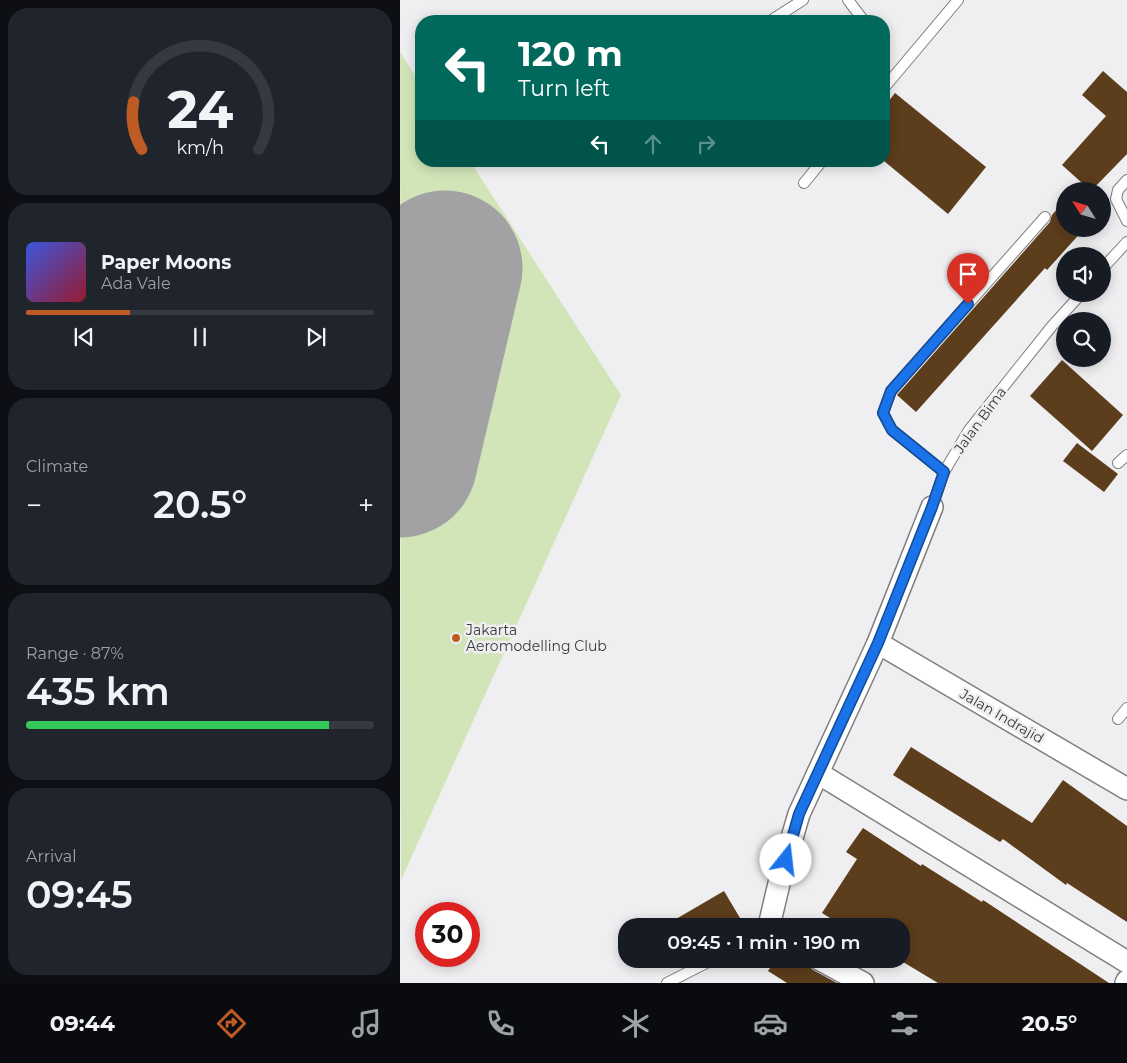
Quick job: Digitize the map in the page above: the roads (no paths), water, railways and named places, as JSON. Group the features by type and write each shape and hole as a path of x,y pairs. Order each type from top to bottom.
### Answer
{"street":[{"name":"Jalan Bima","path":"771,918 799,814 878,643 932,507"},
{"name":"Jalan Indrajid","path":"878,643 1127,789"},
{"path":"818,773 1127,962"},
{"path":"836,968 864,983"}],"lane":[{"path":"779,15 803,0"},
{"path":"848,0 859,15"},
{"path":"890,81 958,0"},
{"path":"804,183 817,167"},
{"path":"1127,180 1118,190 1116,199 1127,220"},
{"path":"944,472 892,430 883,413 891,391 1045,217"},
{"path":"1111,259 1127,242"},
{"name":"Jalan Bima","path":"932,507 944,472 969,430 1073,302"},
{"path":"1118,463 1127,455"},
{"path":"1118,719 1127,708"},
{"path":"667,983 696,968"}],"place":[{"name":"Jakarta Aeromodelling Club","path":"456,638"}]}
